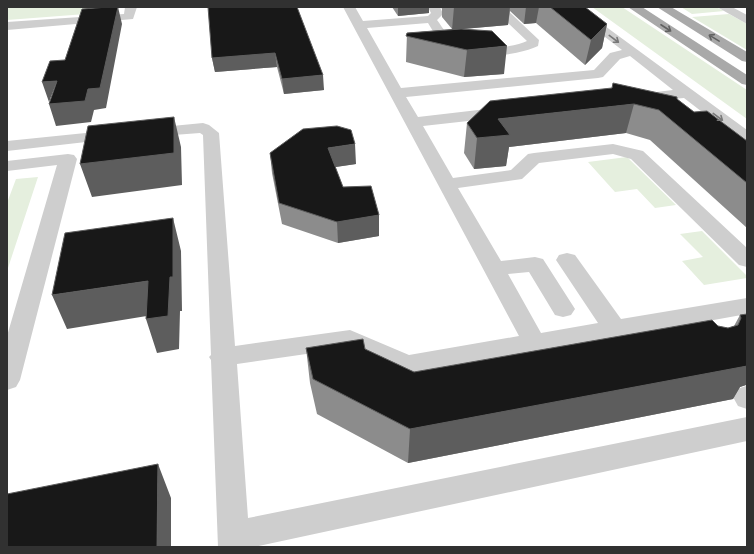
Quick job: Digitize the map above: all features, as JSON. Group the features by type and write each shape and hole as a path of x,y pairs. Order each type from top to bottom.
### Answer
{"main road":[{"path":"634,7 747,81"},
{"path":"663,7 747,58"}],"street":[{"path":"7,26 129,17 131,7"},
{"path":"349,7 535,343"},
{"path":"359,25 432,13 454,47 475,52 523,48 533,43 533,40 497,7"},
{"path":"572,7 747,138"},
{"path":"723,7 747,20"},
{"path":"475,52 484,64"},
{"path":"397,93 498,79 598,74 614,56 632,52"},
{"path":"660,111 636,105 624,100 686,93"},
{"path":"414,122 516,115"},
{"path":"8,153 190,128 203,128 211,133 233,541 747,429"},
{"path":"447,184 516,175 542,150 613,149 637,155 747,260"},
{"path":"7,380 68,159 8,153"},
{"path":"567,260 615,329"},
{"path":"495,270 535,264 563,309"},
{"path":"222,358 350,339 407,365 615,329 688,326 747,306"}],"green space":[{"path":"7,7 101,7 99,13 7,20"},
{"path":"592,7 622,7 747,90 747,119"},
{"path":"681,7 716,7 724,11 692,14"},
{"path":"729,14 747,24 747,50 692,17"},
{"path":"627,157 676,205 655,208 637,189 615,192 588,162"},
{"path":"38,177 7,271 7,203 16,179"},
{"path":"702,231 747,276 747,278 704,285 682,261 703,257 680,234"}],"building":[{"path":"118,7 100,88 88,89 85,101 49,104 57,81 42,82 50,61 65,60 82,9"},
{"path":"208,7 297,7 323,75 282,79 275,53 212,58"},
{"path":"550,7 585,7 607,24 591,40"},
{"path":"461,29 492,31 507,46 467,50 406,36 407,33"},
{"path":"613,83 677,97 677,99 694,112 707,111 747,141 747,183 659,110 634,104 498,119 510,135 477,138 467,123 490,101 612,88"},
{"path":"174,117 174,153 80,164 88,126"},
{"path":"337,126 351,130 355,144 328,148 343,187 371,186 379,215 337,222 279,203 270,153 303,129"},
{"path":"173,218 173,277 170,277 168,316 146,319 148,281 52,295 65,233"},
{"path":"747,314 747,366 410,429 313,379 306,348 363,339 365,349 414,372 712,320 718,326 728,328 738,325 741,318 740,315"},
{"path":"158,464 157,547 7,547 7,494"}]}
